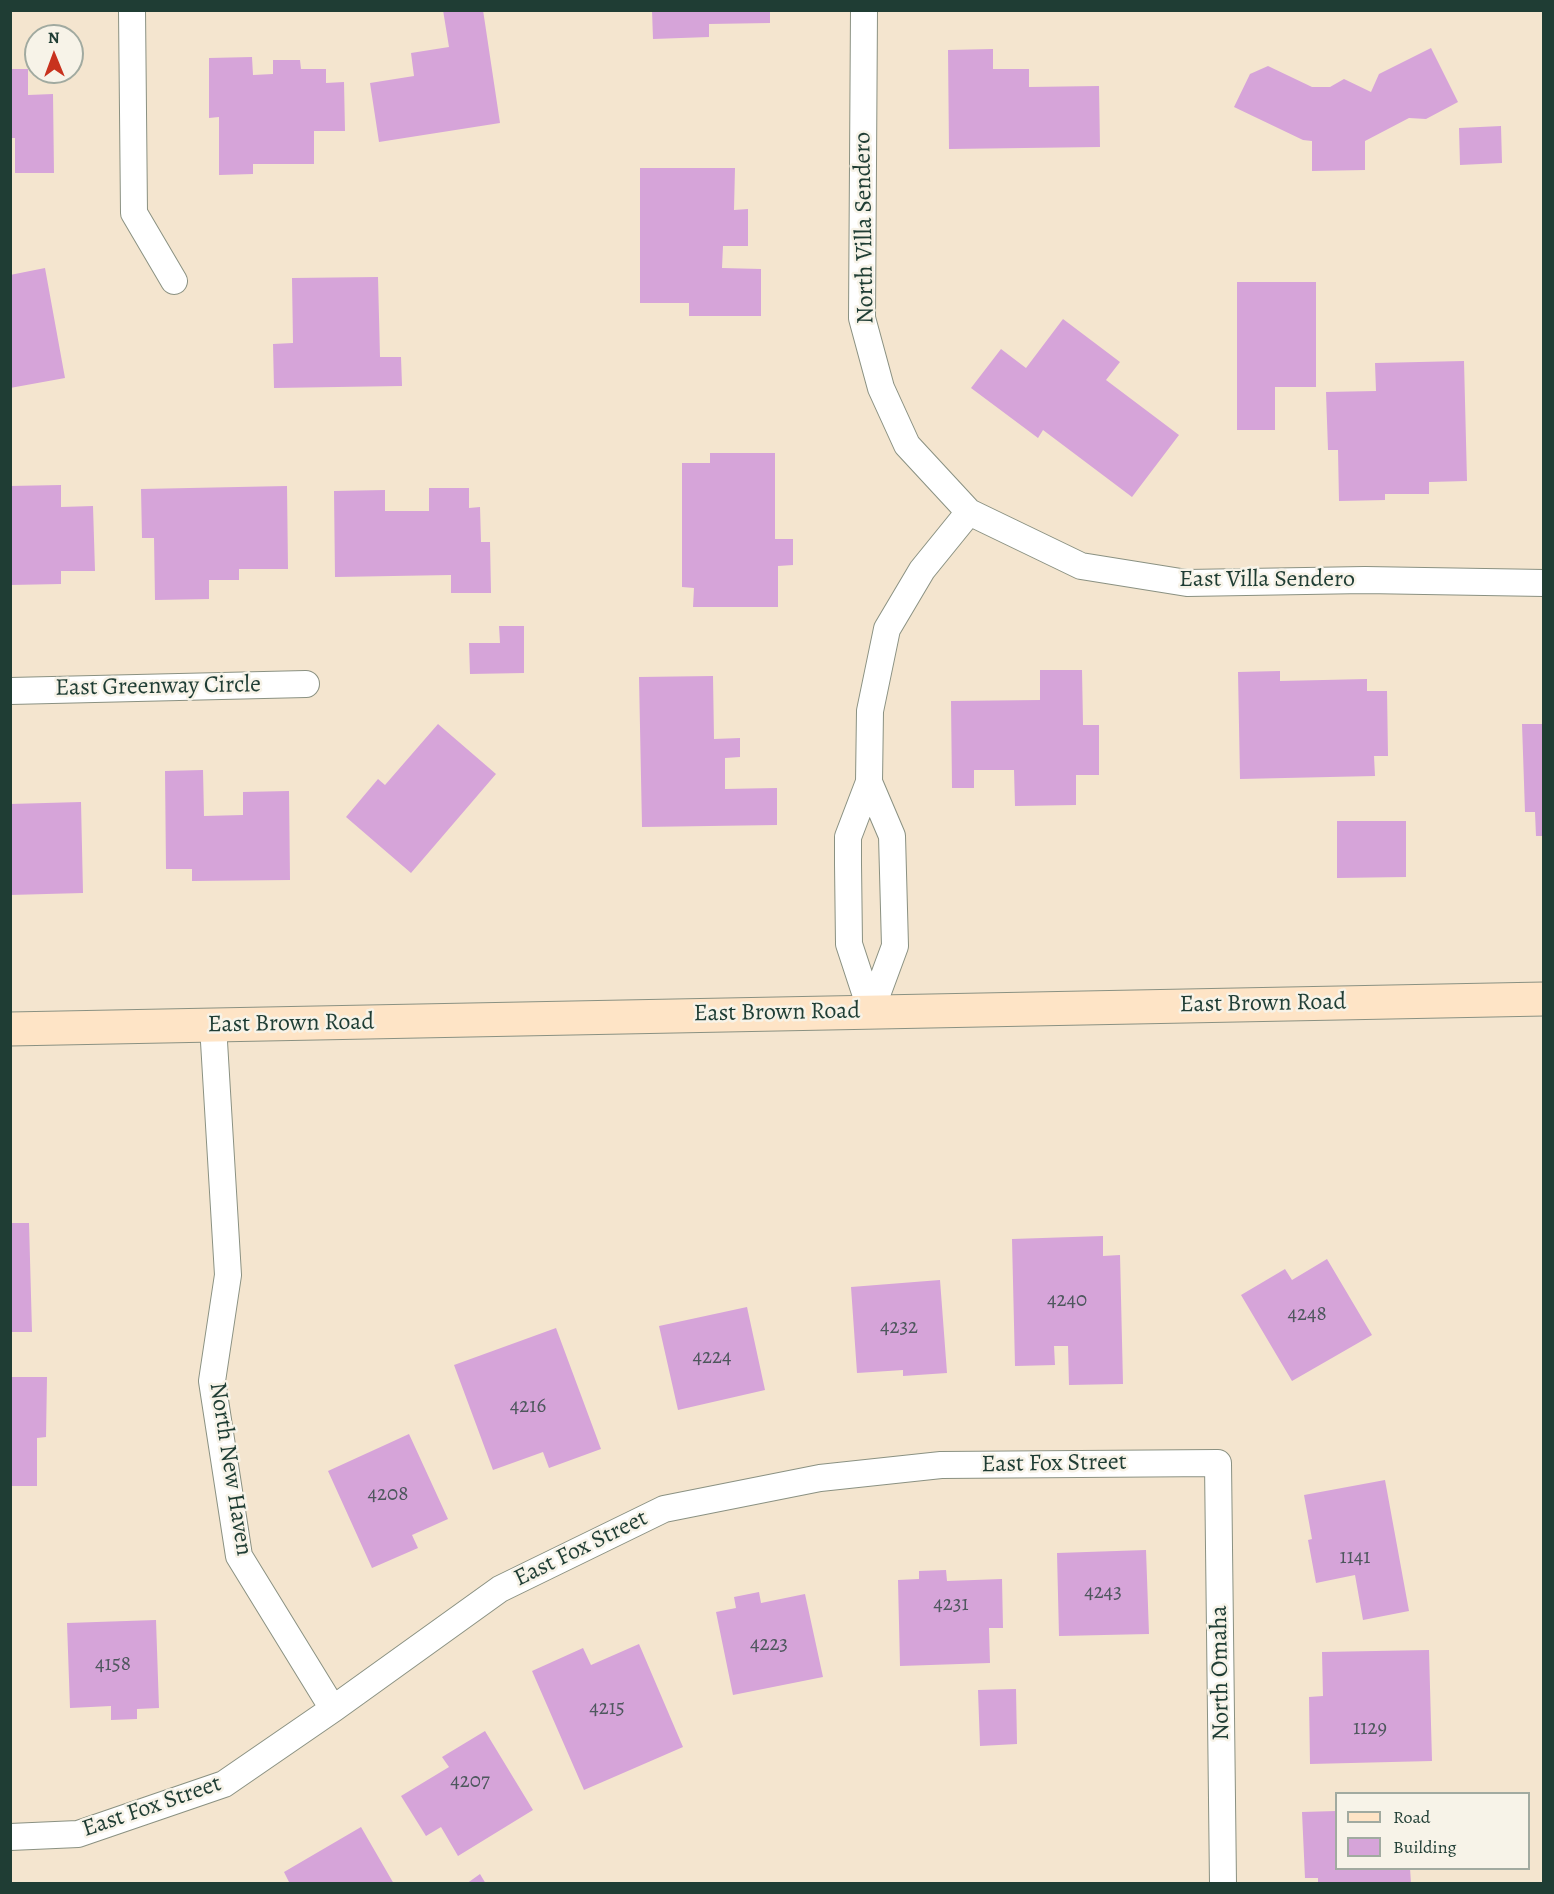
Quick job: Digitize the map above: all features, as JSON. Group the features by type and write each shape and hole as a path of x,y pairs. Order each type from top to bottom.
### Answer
{"main road":[{"name":"East Brown Road","path":"10,1029 1544,999"}],"street":[{"path":"132,10 134,213 174,281"},
{"name":"North Villa Sendero","path":"864,10 862,318 881,388 907,445 969,512"},
{"path":"872,1011 849,944 848,837 869,782 870,711 887,629 922,570 969,512"},
{"name":"East Villa Sendero","path":"969,512 1081,566 1187,583 1365,580 1544,583"},
{"name":"East Greenway Circle","path":"10,691 306,684"},
{"path":"869,782 892,836 895,946 872,1011"},
{"name":"North New Haven","path":"213,1026 228,1275 212,1381 239,1556 333,1709"},
{"name":"East Fox Street","path":"10,1837 78,1834 224,1784 500,1589 664,1509 820,1478 941,1465 1218,1462"},
{"name":"North Omaha","path":"1218,1462 1223,1884"}],"building":[{"path":"443,10 483,10 500,123 379,142 370,83 414,76 411,53 449,47"},
{"path":"652,10 770,10 770,23 709,24 709,37 653,39"},
{"path":"1431,48 1458,102 1426,119 1409,118 1365,141 1365,170 1312,171 1312,141 1303,140 1234,107 1250,74 1268,66 1312,87 1330,87 1344,79 1371,92 1379,74"},
{"path":"993,49 993,69 1029,69 1029,87 1099,86 1100,147 949,149 948,50"},
{"path":"252,57 253,75 273,74 273,60 300,60 301,69 326,69 326,83 344,82 345,131 314,131 314,164 253,164 253,174 219,175 219,117 209,118 209,58"},
{"path":"10,69 24,69 24,84 28,84 28,95 53,94 54,173 15,173 15,138 10,138"},
{"path":"1501,126 1502,163 1460,165 1459,128"},
{"path":"640,168 735,168 734,210 748,209 748,246 723,246 722,268 761,269 761,316 689,316 689,303 640,303"},
{"path":"45,268 65,378 10,388 10,275"},
{"path":"378,277 380,357 401,357 402,386 274,388 273,344 293,343 292,278"},
{"path":"1237,282 1316,282 1316,387 1275,387 1275,430 1237,430"},
{"path":"1063,319 1120,362 1106,380 1179,435 1132,497 1043,430 1038,438 971,388 1001,349 1026,368"},
{"path":"1464,361 1467,481 1429,482 1429,494 1385,494 1385,500 1339,501 1338,450 1328,450 1326,392 1376,391 1375,363"},
{"path":"710,453 775,453 775,539 793,539 793,565 778,566 778,607 693,607 694,588 682,587 682,463 710,463"},
{"path":"61,485 61,507 93,506 95,571 61,571 61,584 10,585 10,486"},
{"path":"287,486 288,569 239,569 239,580 209,580 209,599 155,600 154,538 142,538 141,489"},
{"path":"429,488 469,488 469,508 480,507 481,542 490,542 491,593 451,593 451,575 335,577 334,491 385,490 385,511 429,511"},
{"path":"499,626 524,626 524,673 470,674 469,643 500,643"},
{"path":"1040,670 1082,670 1083,725 1099,725 1099,775 1076,775 1076,805 1015,806 1014,770 974,770 974,788 952,788 951,701 1040,700"},
{"path":"1280,671 1280,681 1367,679 1367,691 1387,691 1388,756 1374,756 1375,776 1240,779 1238,672"},
{"path":"713,676 714,739 740,738 740,757 725,758 725,789 777,788 777,825 642,827 639,677"},
{"path":"438,724 496,774 411,873 346,817 378,779 385,785"},
{"path":"1522,724 1544,724 1544,836 1536,836 1535,812 1525,812"},
{"path":"203,770 204,816 243,815 243,792 289,791 290,880 192,881 192,869 166,869 165,771"},
{"path":"81,802 83,893 10,895 10,804"},
{"path":"1337,821 1406,821 1406,877 1337,878"},
{"path":"10,1223 29,1223 32,1332 10,1332"},
{"path":"1103,1236 1103,1256 1120,1255 1123,1384 1069,1385 1068,1346 1054,1346 1055,1365 1015,1366 1012,1239"},
{"path":"1327,1259 1372,1335 1292,1381 1241,1295 1285,1269 1292,1280"},
{"path":"940,1280 947,1373 903,1376 903,1370 857,1373 851,1287"},
{"path":"747,1307 765,1390 678,1410 659,1326"},
{"path":"556,1328 601,1449 549,1468 543,1452 493,1470 454,1365"},
{"path":"10,1377 47,1377 46,1437 37,1438 37,1486 10,1486"},
{"path":"409,1434 448,1519 412,1535 418,1548 372,1568 328,1471"},
{"path":"1385,1480 1409,1611 1363,1620 1355,1575 1316,1583 1308,1540 1312,1539 1304,1495"},
{"path":"1146,1550 1149,1634 1059,1636 1057,1553"},
{"path":"946,1570 947,1581 1002,1579 1003,1628 989,1628 990,1663 900,1666 898,1580 919,1579 919,1571"},
{"path":"759,1592 761,1603 805,1594 823,1677 733,1695 716,1612 736,1608 734,1597"},
{"path":"156,1620 159,1708 137,1709 137,1719 111,1720 111,1706 70,1708 67,1623"},
{"path":"639,1644 683,1747 584,1790 532,1671 583,1648 591,1665"},
{"path":"1429,1650 1432,1761 1310,1764 1309,1697 1323,1696 1322,1652"},
{"path":"1016,1689 1017,1744 980,1746 978,1690"},
{"path":"485,1731 533,1810 458,1856 441,1827 426,1836 401,1796 449,1767 442,1757"},
{"path":"1335,1811 1335,1870 1410,1870 1411,1884 1318,1884 1318,1878 1305,1878 1302,1812"},
{"path":"361,1827 394,1884 290,1884 284,1872"},
{"path":"480,1874 486,1884 466,1884"}]}
